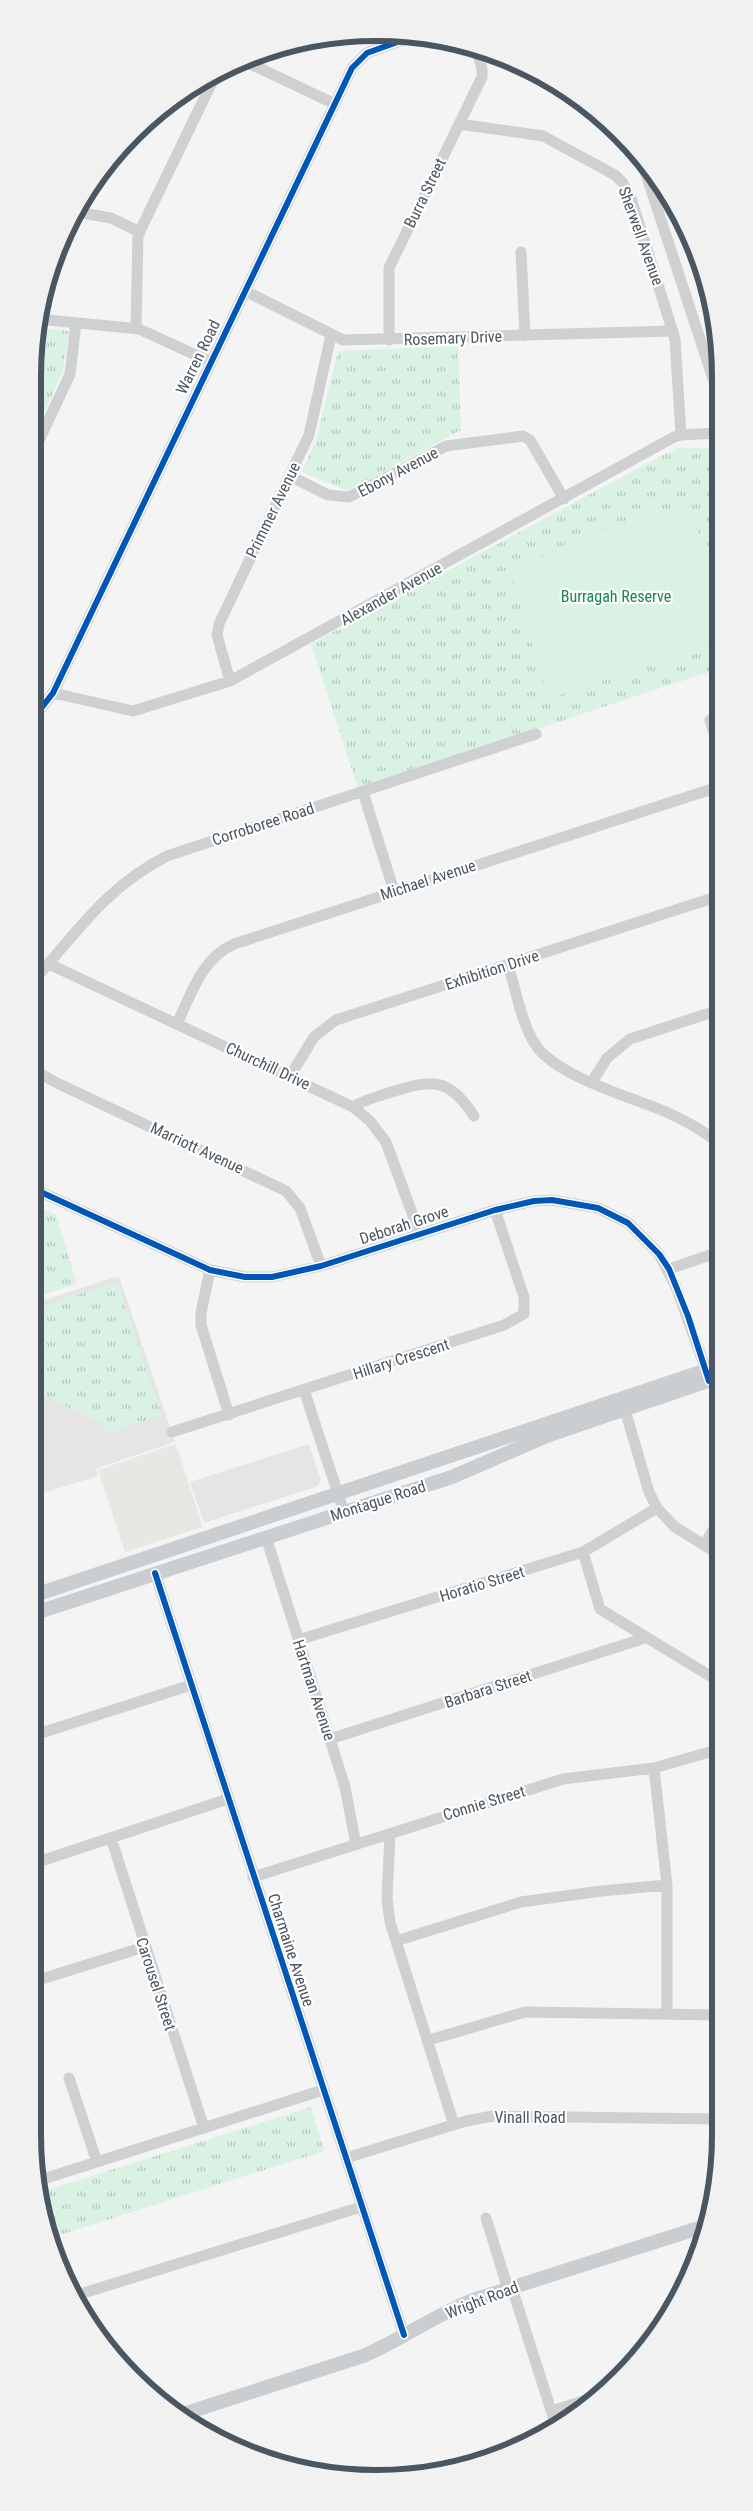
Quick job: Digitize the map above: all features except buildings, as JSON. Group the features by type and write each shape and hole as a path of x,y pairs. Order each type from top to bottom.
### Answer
{"main road":[{"name":"Montague Road","path":"41,1593 339,1495 623,1405 712,1373"},
{"name":"Montague Road","path":"41,1611 452,1477 623,1405"},
{"path":"150,1557 155,1573"},
{"name":"Wright Road","path":"189,2412 356,2358 450,2310 510,2288 698,2228"}],"street":[{"name":"Warren Road","path":"41,708 53,693 352,68 361,57 376,49 397,42"},
{"name":"Burra Street","path":"389,340 389,268 482,77 479,58"},
{"path":"253,65 335,104"},
{"path":"136,328 137,243 140,232 211,85"},
{"name":"Sherwell Avenue","path":"459,124 539,134 620,179 631,198 673,331 681,435"},
{"path":"648,180 712,376"},
{"path":"84,213 111,218 140,232"},
{"path":"521,252 525,336"},
{"name":"Rosemary Drive","path":"245,291 344,340 673,331"},
{"path":"46,320 136,328 211,362"},
{"path":"41,437 69,378 76,323"},
{"name":"Primmer Avenue","path":"230,681 217,639 219,624 312,426 331,335"},
{"name":"Alexander Avenue","path":"53,693 133,711 230,681 681,435 712,433"},
{"name":"Ebony Avenue","path":"290,476 328,495 349,497 363,492 446,446 523,436 530,440 564,498"},
{"path":"710,720 712,727"},
{"name":"Corroboree Road","path":"41,972 113,892 147,866 184,849 536,734"},
{"name":"Michael Avenue","path":"177,1024 202,971 226,947 394,891 712,790"},
{"path":"363,792 394,891"},
{"name":"Exhibition Drive","path":"290,1076 314,1037 336,1020 712,898"},
{"name":"Churchill Drive","path":"48,964 353,1107 370,1121 386,1142 420,1235"},
{"path":"508,965 526,1021 536,1045 554,1064 592,1082 668,1112 712,1139"},
{"path":"592,1082 607,1058 630,1039 712,1012"},
{"name":"Marriott Avenue","path":"41,1074 286,1191 300,1208 321,1266"},
{"path":"353,1107 427,1082 441,1085 458,1096 474,1116"},
{"name":"Deborah Grove","path":"41,1192 210,1270 234,1276 260,1278 321,1266 495,1210 544,1200 572,1203 607,1212 628,1223 641,1234 669,1270 712,1371"},
{"name":"Hillary Crescent","path":"172,1432 504,1325 522,1316 525,1308 524,1297 495,1210"},
{"path":"669,1270 712,1255"},
{"path":"210,1270 201,1313 201,1325 229,1415"},
{"path":"304,1390 344,1512"},
{"path":"623,1405 649,1492 658,1508 675,1527 712,1550"},
{"name":"Horatio Street","path":"298,1640 583,1552 658,1508"},
{"path":"704,1545 712,1532"},
{"name":"Hartman Avenue","path":"266,1537 348,1798 356,1845"},
{"path":"583,1552 600,1609 712,1677"},
{"name":"Charmaine Avenue","path":"155,1573 404,2335"},
{"name":"Barbara Street","path":"330,1740 645,1638"},
{"path":"41,1733 191,1685"},
{"name":"Connie Street","path":"253,1877 569,1777 654,1768 712,1751"},
{"path":"654,1768 667,1885 667,2013"},
{"path":"41,1861 228,1799"},
{"path":"390,1834 387,1899 396,1941 429,2040 454,2125"},
{"name":"Carousel Street","path":"111,1838 144,1947 204,2128"},
{"path":"396,1941 526,1901 601,1890 667,1885"},
{"path":"41,1979 144,1947"},
{"path":"429,2040 525,2012 712,2015"},
{"path":"69,2078 97,2162"},
{"path":"44,2179 323,2090"},
{"name":"Vinall Road","path":"346,2158 454,2125 493,2116 712,2119"},
{"path":"82,2294 361,2207"},
{"path":"486,2218 554,2419"},
{"path":"552,2411 577,2403"}],"shaded area":[{"path":"119,1276 175,1442 95,1469 98,1476 41,1494 41,1301"},
{"path":"176,1444 203,1527 125,1552 98,1470"},
{"path":"309,1444 321,1480 318,1486 204,1523 190,1482"}],"green space":[{"path":"45,329 69,331 63,371 41,419 41,376"},
{"path":"458,346 461,430 348,491 302,472 316,441 338,351"},
{"name":"Burragah Reserve","path":"676,448 712,448 712,671 358,788 311,644"},
{"path":"691,513 712,578 712,644 548,699 512,579 548,552 646,514"},
{"path":"41,1208 56,1215 77,1284 41,1295"},
{"path":"117,1282 162,1415 107,1434 103,1424 41,1394 41,1306"},
{"path":"311,2107 324,2151 57,2236 46,2190"}],"cycle path":[{"path":"41,708 53,693 352,68 367,53 397,42"},
{"path":"41,1192 210,1270 245,1277 272,1277 321,1266 495,1210 534,1201 552,1200 598,1208 628,1223 659,1254 669,1269 688,1316 709,1381"},
{"path":"155,1573 404,2335"}]}
